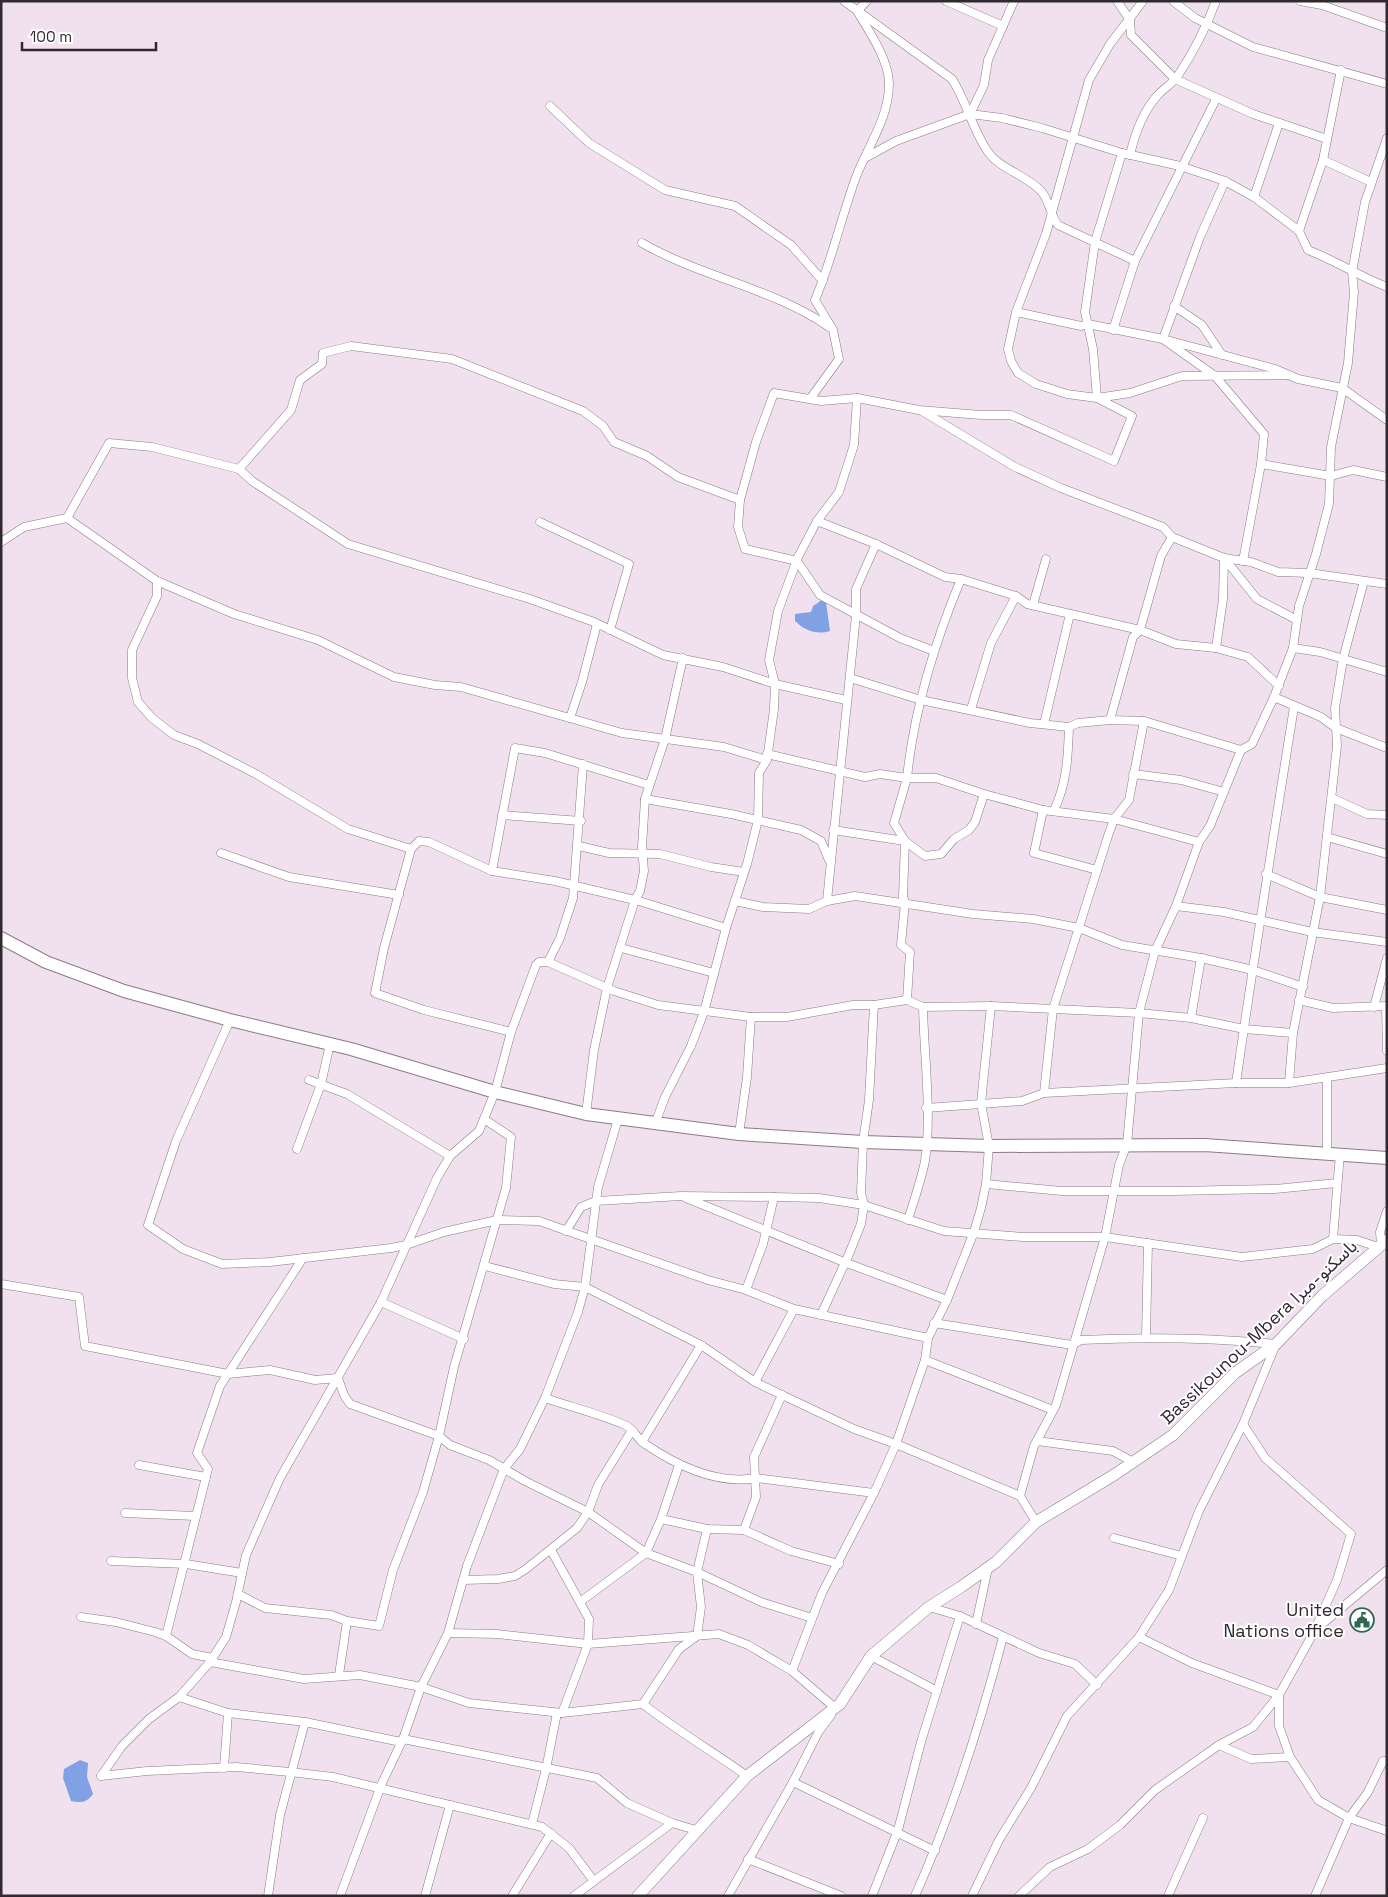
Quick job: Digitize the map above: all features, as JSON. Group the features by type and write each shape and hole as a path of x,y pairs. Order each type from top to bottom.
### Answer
{"main road":[{"path":"1,938 46,962 124,991 230,1020 330,1044 495,1092 586,1114 739,1134 863,1142 989,1146 1204,1145 1387,1158"}],"street":[{"path":"844,1 952,79 963,96 987,150 997,161 1032,182 1042,193 1058,225 1135,261"},
{"path":"857,11 867,1"},
{"path":"946,1 1003,26"},
{"path":"970,114 984,85 988,60 1014,1"},
{"path":"1116,1 1130,20 1131,35 1175,79 1216,99 1327,139"},
{"path":"1143,1 1110,44 1089,80 1046,234 1016,312 1008,350 1011,361 1018,373 1036,384 1067,394 1097,398 1130,393 1182,376 1288,375"},
{"path":"1173,1 1208,24 1253,47 1387,84"},
{"path":"1097,398 1093,349 1085,312 1095,242 1126,154 1144,114 1158,95 1175,79 1208,24 1216,1"},
{"path":"1300,1 1322,3 1387,28"},
{"path":"810,399 839,359 833,330 815,300 823,281 856,177 885,110 889,82 878,47 857,11"},
{"path":"1299,231 1323,160 1341,70"},
{"path":"1113,330 1135,261 1180,166 1216,99"},
{"path":"550,106 589,143 665,190 735,206 791,244 823,281"},
{"path":"865,158 896,141 970,114 1026,124 1126,154 1180,166 1224,181 1254,197 1299,231 1308,250 1340,263 1352,272 1387,287"},
{"path":"1254,197 1279,123"},
{"path":"1020,1496 1037,1440 1053,1410 1105,1237 1114,1190 1127,1144 1139,1013 1155,951 1176,906 1199,842 1210,826 1241,750 1252,744 1279,686 1293,648 1297,620 1329,504 1332,476 1331,448 1348,363 1354,292 1352,272 1371,182 1387,138"},
{"path":"1323,160 1371,182"},
{"path":"1162,339 1200,237 1224,181"},
{"path":"642,243 673,260 807,312 833,330"},
{"path":"1174,306 1202,325 1222,355"},
{"path":"1016,312 1080,326 1088,324 1162,339 1275,369 1288,375 1324,385 1342,388 1387,420"},
{"path":"1162,339 1214,376 1264,434 1261,464 1243,561"},
{"path":"239,469 291,410 300,380 322,364 323,353 351,346 452,359 546,395 583,411 603,426 614,442 648,456 678,477 740,500"},
{"path":"934,652 856,615 820,595 797,561 745,549 738,527 740,500 756,442 774,393 821,401 857,398 919,410 981,415 1011,415 1114,461 1132,416 1097,398"},
{"path":"655,1124 665,1097 691,1046 704,1012 726,928 758,820 759,774 767,757 775,684 769,660 778,611 797,561 817,521 839,492 854,445 857,398"},
{"path":"919,410 1015,467 1061,488 1163,527 1172,537 1224,558 1243,561 1278,572 1309,573 1387,584"},
{"path":"67,518 109,443 152,447 239,469 252,481 348,544 530,598 597,624 663,655 722,667 775,684 846,700"},
{"path":"1261,464 1332,476 1354,470 1387,477"},
{"path":"1,542 24,526 67,518 157,581 234,614 318,640 394,677 435,686 461,686 622,732 724,747 865,777 880,774 907,778 936,778 984,794 1043,810 1114,819 1199,842"},
{"path":"817,521 876,544 945,577 961,579 1016,596 1033,605 1140,630 1176,644 1216,648 1248,657 1279,686"},
{"path":"540,522 629,564 610,630"},
{"path":"1110,720 1133,637 1140,630 1161,556 1172,537"},
{"path":"827,901 833,830 838,799 838,771 856,615 856,589 876,544"},
{"path":"1224,558 1257,599 1297,620"},
{"path":"1216,648 1223,599 1224,558"},
{"path":"1033,605 1046,559"},
{"path":"961,579 928,667 913,726 907,778 894,823 905,841 925,856 941,854 954,839 969,830 975,822 984,794"},
{"path":"157,581 157,596 132,650 132,678 138,702 152,718 174,735 198,744 256,774 348,829 410,849"},
{"path":"1289,1083 1293,1033 1320,897 1332,798 1336,728 1335,708 1343,659 1364,581"},
{"path":"971,710 991,644 1016,596"},
{"path":"1044,724 1070,614"},
{"path":"570,718 582,682 597,624"},
{"path":"1293,648 1343,659 1387,672"},
{"path":"586,1114 596,1042 607,988 635,900 640,891 644,871 644,852 642,847 646,799 665,739 683,658"},
{"path":"850,678 892,689 921,700 1030,723 1069,727 1078,723 1110,720 1144,721 1241,750"},
{"path":"1274,697 1321,717 1336,728 1387,748"},
{"path":"1236,1083 1262,919 1266,874 1294,707"},
{"path":"1044,1093 1053,1009 1096,870 1114,819 1129,800 1144,721"},
{"path":"1054,810 1062,794 1069,727"},
{"path":"492,871 515,748 545,753 649,785"},
{"path":"548,962 571,911 579,846 583,764"},
{"path":"1133,774 1181,780 1224,792"},
{"path":"1332,798 1367,814 1387,815"},
{"path":"646,799 801,830 821,841 830,862"},
{"path":"1043,810 1034,853 1096,870"},
{"path":"502,814 581,821"},
{"path":"833,830 905,841"},
{"path":"1327,837 1387,854"},
{"path":"511,1032 424,1010 375,993 384,948 410,849 418,841 428,842 492,871 635,900 726,928"},
{"path":"905,841 905,902 901,945 910,952 907,1000"},
{"path":"579,846 609,853 644,852 660,854 711,867 744,872"},
{"path":"221,853 289,877 399,895"},
{"path":"1266,874 1320,897 1387,910"},
{"path":"735,901 763,906 809,909 827,901 856,896 905,902 973,914 1034,919 1079,928 1122,945 1201,958 1253,970 1303,987"},
{"path":"1176,906 1262,919 1312,932 1387,942"},
{"path":"621,948 714,973"},
{"path":"1191,1018 1201,958"},
{"path":"1374,1007 1387,958"},
{"path":"593,1880 574,1853 550,1833 532,1824 379,1789 332,1776 224,1768 147,1771 101,1776 122,1746 149,1719 179,1697 212,1660 226,1637 246,1556 280,1478 381,1302 437,1178 450,1156 479,1131 495,1092 511,1032 536,965 544,961 548,962 607,988 658,1005 751,1017 787,1017 853,1004 874,1005 907,1000 923,1007 991,1006 1139,1013 1191,1018 1244,1029 1293,1033"},
{"path":"1300,1000 1333,1008 1387,1006 1387,1051"},
{"path":"821,1315 860,1224 864,1206 862,1193 863,1142 868,1100 874,1005"},
{"path":"792,1672 822,1593 839,1564 896,1444 924,1360 928,1338 947,1300 974,1232 986,1184 989,1146 981,1103 991,1006"},
{"path":"908,1220 920,1184 926,1144 923,1007"},
{"path":"739,1134 747,1077 751,1017"},
{"path":"230,1020 176,1141 148,1225 183,1249 222,1264 270,1262 406,1245 444,1232 497,1220 525,1219 566,1230 708,1280 746,1290 794,1309 928,1338"},
{"path":"297,1149 321,1084 330,1044"},
{"path":"926,1108 1022,1101 1044,1093 1236,1083 1289,1083 1387,1068"},
{"path":"1327,1078 1337,1183 1333,1239"},
{"path":"309,1080 346,1094 450,1156"},
{"path":"238,1594 265,1608 331,1615 347,1621 379,1626 393,1570 423,1492 439,1436 454,1367 464,1339 506,1188 511,1137 484,1119"},
{"path":"340,1896 379,1789 402,1741 421,1688 448,1633 463,1580 504,1469 520,1449 545,1398 578,1312 585,1287 601,1174 618,1119"},
{"path":"986,1184 1062,1191 1275,1188 1337,1183"},
{"path":"566,1230 581,1207 596,1201 682,1196 819,1198 864,1206 944,1231 1023,1237 1105,1237 1242,1258 1313,1250 1333,1239 1382,1244 1380,1232 1387,1211"},
{"path":"682,1196 844,1262 947,1300"},
{"path":"746,1290 767,1230 774,1197"},
{"path":"1146,1338 1148,1243"},
{"name":"Bassikounou-Mbera باسكنو-مبرا","path":"638,1896 746,1776 837,1705 871,1656 929,1606 961,1588 988,1568 1036,1522 1173,1435 1235,1373 1276,1344 1322,1296 1382,1244"},
{"path":"166,1636 186,1564 195,1516 208,1469 198,1453 220,1386 303,1258"},
{"path":"485,1266 554,1284 585,1287 700,1345 755,1382 782,1396 854,1430 896,1444 1020,1496 1036,1522"},
{"path":"1,1284 79,1297 85,1346 228,1374 270,1370 315,1380 338,1378"},
{"path":"381,1302 464,1339"},
{"path":"755,1382 794,1309"},
{"path":"934,1323 1072,1345 1081,1340 1146,1338 1227,1340 1276,1344 1243,1424 1199,1511 1169,1590 1139,1638 1067,1716 1031,1788 999,1840 972,1896"},
{"path":"642,1442 700,1345"},
{"path":"924,1360 1053,1410"},
{"path":"338,1378 344,1395 350,1404 439,1436 450,1445 489,1460 588,1512 646,1553 697,1572 761,1602 812,1618"},
{"path":"744,1530 756,1498 754,1458 782,1396"},
{"path":"545,1398 627,1426 642,1442 679,1465 693,1471 742,1480 756,1478 874,1492"},
{"path":"1019,1896 1050,1867 1088,1849 1120,1825 1155,1790 1219,1745 1253,1727 1279,1695 1315,1630 1337,1580 1351,1534 1265,1458 1243,1424"},
{"path":"463,1580 498,1579 515,1576 577,1528 588,1512 598,1485 632,1430"},
{"path":"1037,1440 1113,1451 1133,1462"},
{"path":"139,1465 206,1477"},
{"path":"580,1602 646,1553 661,1518 679,1465"},
{"path":"125,1513 195,1516"},
{"path":"661,1518 707,1529 744,1530 791,1551 839,1564"},
{"path":"642,1704 679,1650 697,1636 701,1607 697,1572 707,1529"},
{"path":"1114,1538 1182,1556"},
{"path":"532,1824 560,1713 588,1644 589,1619 551,1550"},
{"path":"112,1560 186,1564 242,1573"},
{"path":"976,1624 988,1568"},
{"path":"1315,1630 1387,1570"},
{"path":"929,1606 960,1616 1039,1653 1075,1664 1097,1685"},
{"path":"872,1896 897,1834 921,1742 960,1616"},
{"path":"81,1617 116,1622 166,1636 192,1654 212,1660 304,1679 360,1675 421,1688 469,1702 560,1713 642,1704 746,1776"},
{"path":"339,1675 347,1621"},
{"path":"448,1633 497,1634 588,1644 719,1634 741,1642 792,1672 837,1705 818,1732 793,1782 728,1896"},
{"path":"915,1896 935,1851 990,1686 1003,1637"},
{"path":"1139,1638 1192,1663 1279,1695"},
{"path":"871,1656 937,1690"},
{"path":"1279,1695 1279,1726 1290,1757 1318,1800 1349,1818 1387,1831"},
{"path":"179,1697 228,1713 305,1722 597,1778 627,1803 672,1823 696,1830"},
{"path":"224,1768 228,1713"},
{"path":"268,1896 280,1815 290,1772 305,1722"},
{"path":"1219,1745 1251,1759 1290,1757"},
{"path":"1315,1896 1349,1818 1368,1792 1385,1761 1387,1753"},
{"path":"793,1782 935,1851"},
{"path":"425,1896 450,1805"},
{"path":"1168,1896 1203,1818"},
{"path":"574,1896 672,1823"},
{"path":"512,1896 550,1833"},
{"path":"748,1860 841,1896"}],"water":[{"path":"822,600 826,602 830,631 820,633 811,631 795,621 795,614 811,612 813,606"},
{"path":"80,1760 88,1763 87,1777 93,1794 86,1801 77,1802 71,1801 63,1778 64,1769"}],"place":[{"name":"United Nations office","path":"1362,1620"}]}
